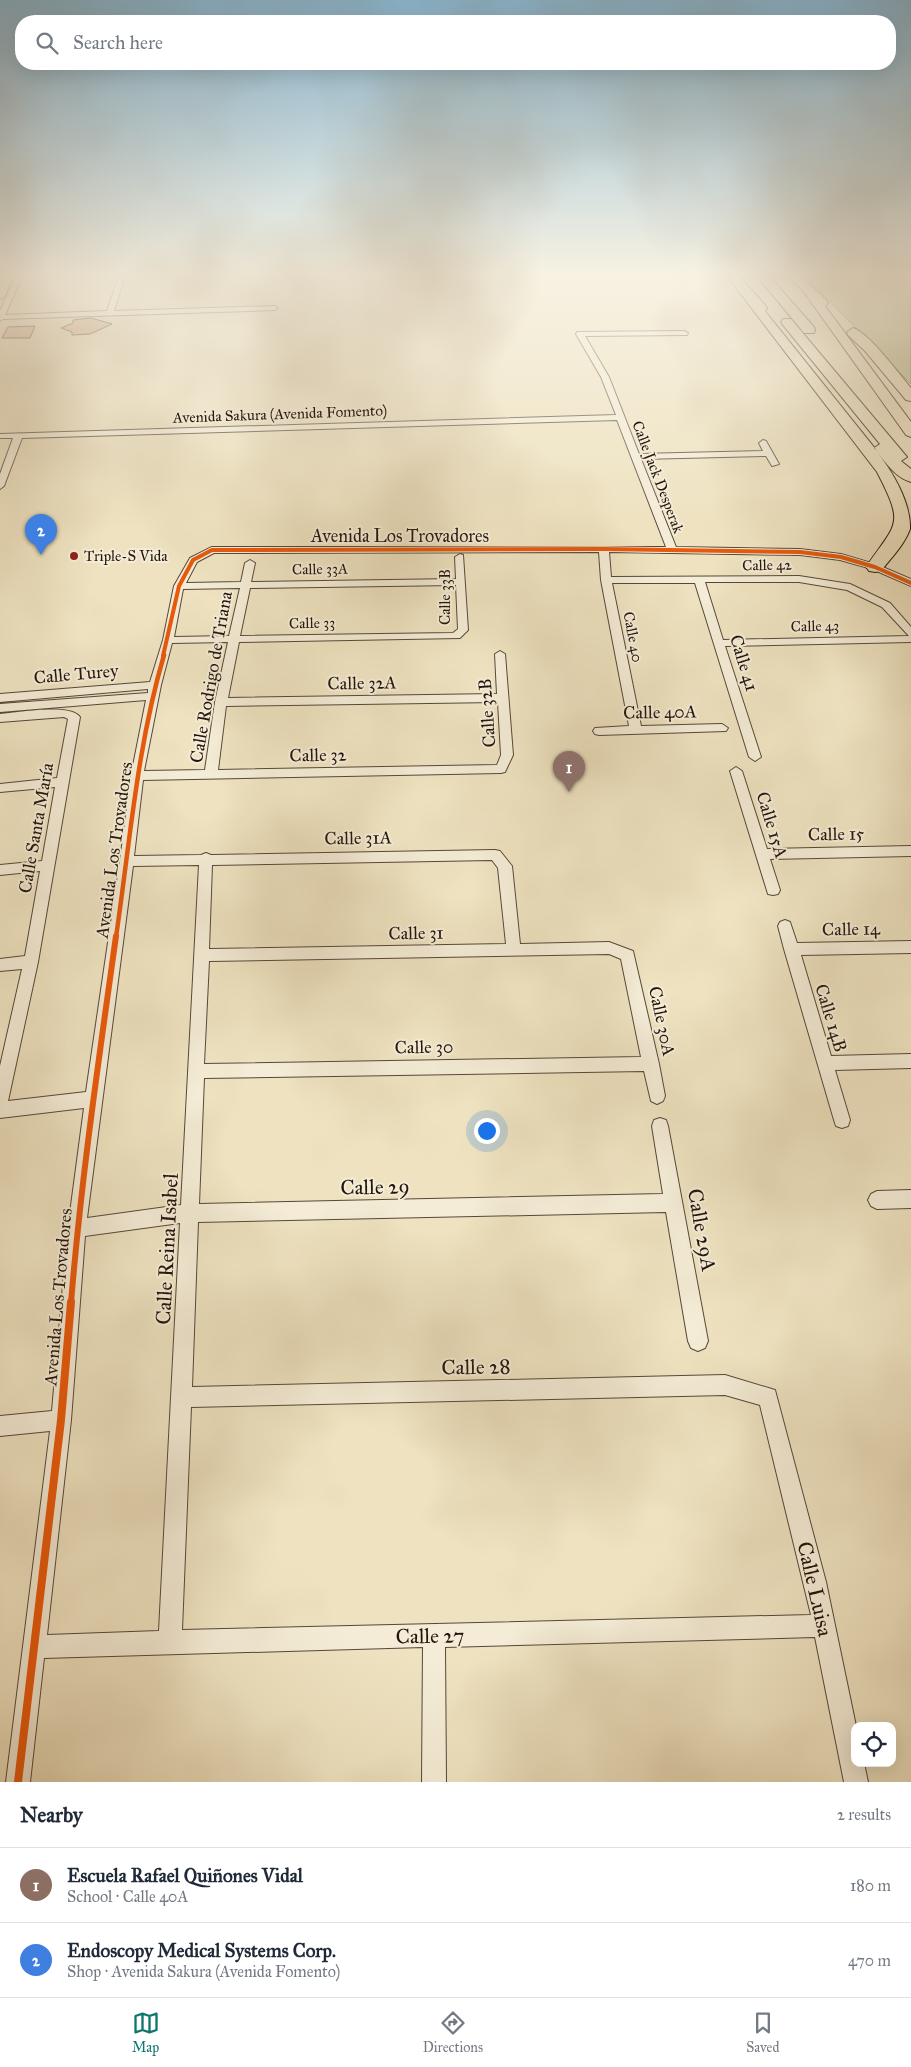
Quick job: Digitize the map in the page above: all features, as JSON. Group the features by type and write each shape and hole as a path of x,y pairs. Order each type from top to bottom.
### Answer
{"highway":[{"path":"796,359 884,471 901,498 906,515 904,531 893,548 875,567"},
{"path":"804,359 896,465 911,477"},
{"path":"818,359 911,472"},
{"path":"834,359 863,393"},
{"path":"858,359 911,432"},
{"path":"879,359 911,397"},
{"path":"875,406 911,447"}],"street":[{"name":"Calle Jack Desperak","path":"595,359 605,377 672,550"},
{"name":"Avenida Sakura (Avenida Fomento)","path":"0,436 620,417"},
{"path":"0,486 18,436"},
{"path":"763,443 775,464"},
{"path":"637,457 768,453"},
{"name":"Avenida Los Trovadores","path":"18,1782 61,1420 77,1228 137,776 154,691 168,640 179,586 193,560 212,550 604,549 800,552 842,557 875,567 911,583"},
{"name":"Calle 40","path":"604,549 606,580 636,730"},
{"name":"Calle 33B","path":"456,636 463,630 460,557"},
{"name":"Calle Rodrigo de Triana","path":"211,775 222,702 250,563"},
{"name":"Calle 42","path":"606,580 800,579 850,587 886,605 911,633"},
{"name":"Calle 41","path":"699,580 755,757"},
{"name":"Calle 33A","path":"179,586 461,582"},
{"name":"Calle 33","path":"168,640 456,636"},
{"name":"Calle 43","path":"719,643 911,639"},
{"name":"Calle 32B","path":"500,654 507,755 501,769"},
{"name":"Calle Turey","path":"0,698 154,691"},
{"name":"Calle Turey","path":"0,708 154,691"},
{"name":"Calle 32A","path":"222,702 502,698"},
{"name":"Calle Santa María","path":"0,718 65,712 74,717 31,962 0,1101"},
{"name":"Calle 40A","path":"599,731 722,728"},
{"name":"Calle 32","path":"137,776 501,769"},
{"name":"Calle 15A","path":"736,771 772,890"},
{"path":"0,788 64,782"},
{"name":"Calle 15","path":"762,854 911,851"},
{"name":"Calle 31A","path":"127,861 206,858 495,855 505,866 514,950"},
{"name":"Calle Reina Isabel","path":"170,1642 183,1398 206,858"},
{"path":"0,870 49,865"},
{"name":"Calle 14B","path":"785,926 842,1120"},
{"name":"Calle 14","path":"791,949 911,947"},
{"name":"Calle 31","path":"203,955 610,948 628,955"},
{"name":"Calle 30A","path":"628,955 657,1096"},
{"path":"0,965 31,962"},
{"path":"824,1063 911,1061"},
{"name":"Calle 30","path":"198,1071 651,1064"},
{"path":"0,1110 93,1099"},
{"name":"Calle 29A","path":"660,1126 698,1341"},
{"path":"877,1200 911,1199"},
{"name":"Calle 29","path":"77,1228 191,1213 675,1203"},
{"name":"Calle 28","path":"183,1398 725,1385 768,1397"},
{"name":"Calle Luisa","path":"768,1397 815,1582 856,1782"},
{"path":"0,1426 61,1420"},
{"name":"Calle 27","path":"35,1648 170,1642 824,1626"},
{"path":"434,1636 434,1782"}],"green space":[{"path":"887,359 911,359 911,384"}],"cycle path":[{"path":"18,1782 61,1420 77,1228 137,776 155,685 168,640 179,586 193,560 212,550 604,549 800,552 841,557 875,567 911,583"}],"place":[{"name":"Endoscopy Medical Systems Corp.","path":"41,555"},
{"name":"Triple-S Vida","path":"74,556"},
{"name":"Escuela Rafael Quiñones Vidal","path":"569,792"}]}
